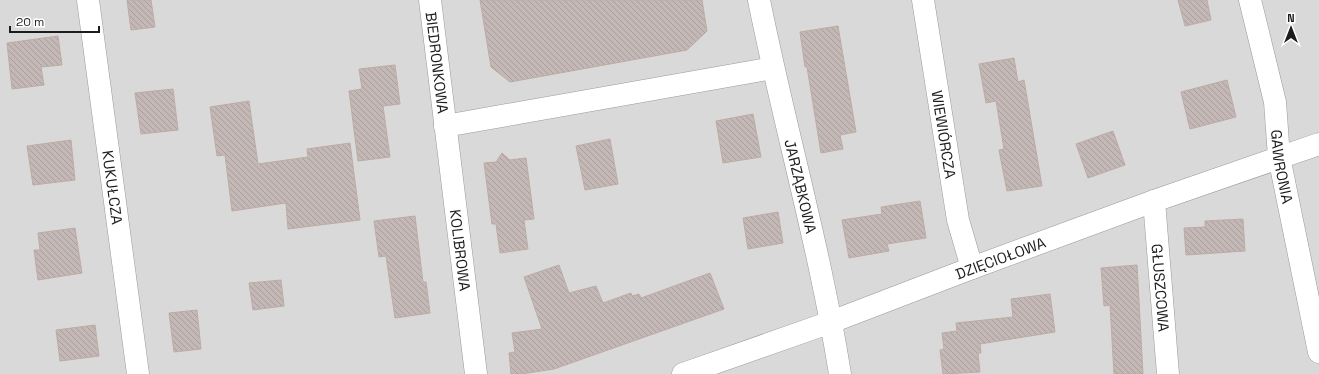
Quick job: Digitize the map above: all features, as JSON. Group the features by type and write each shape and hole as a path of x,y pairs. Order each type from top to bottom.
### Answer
{"street":[{"name":"KUKUŁCZA","path":"88,0 138,374"},
{"name":"BIEDRONKOWA","path":"430,0 445,126"},
{"name":"JARZĄBKOWA","path":"759,0 831,322 840,374"},
{"name":"WIEWIÓRCZA","path":"923,0 958,220 972,268"},
{"name":"GAWRONIA","path":"1250,0 1275,102 1279,157 1318,339"},
{"path":"445,126 773,68"},
{"name":"KOLIBROWA","path":"445,126 476,374"},
{"name":"DZIĘCIOŁOWA","path":"684,374 831,322 1154,201 1319,144"},
{"name":"GŁUSZCOWA","path":"1154,201 1168,374"}],"shaded area":[{"path":"0,0 1319,0 1319,374 0,374"}],"building":[{"path":"127,0 151,0 155,27 131,30"},
{"path":"480,0 702,0 707,31 687,50 510,82 491,67"},
{"path":"1178,0 1207,0 1211,20 1185,26"},
{"path":"838,26 856,132 840,135 843,149 821,153 800,32"},
{"path":"58,36 62,65 41,67 44,85 12,89 7,43"},
{"path":"1014,58 1018,82 1024,80 1042,186 1007,191 999,150 1004,149 996,101 986,103 979,64"},
{"path":"395,65 400,104 383,106 390,157 358,161 349,91 362,89 359,69"},
{"path":"1227,80 1236,117 1190,129 1181,92"},
{"path":"173,89 178,130 141,134 135,93"},
{"path":"249,101 258,164 308,157 307,149 350,143 360,220 288,229 286,203 232,211 225,155 217,156 210,107"},
{"path":"753,114 761,157 723,163 716,121"},
{"path":"1113,131 1125,165 1088,178 1076,144"},
{"path":"610,139 618,184 585,190 576,146"},
{"path":"71,140 75,180 33,185 27,146"},
{"path":"502,153 510,160 526,158 534,219 524,220 528,249 500,253 496,224 492,224 484,163 496,162"},
{"path":"920,201 926,238 887,244 889,251 849,258 842,220 882,214 881,207"},
{"path":"778,212 783,243 748,249 743,218"},
{"path":"415,216 423,282 426,282 430,313 395,318 386,256 379,257 374,221"},
{"path":"1243,219 1245,251 1186,255 1184,228 1205,227 1205,221"},
{"path":"75,228 82,273 38,280 34,250 40,250 38,233"},
{"path":"559,265 569,293 596,286 603,303 631,293 632,296 639,294 641,298 710,273 724,309 554,369 511,374 509,353 515,352 512,333 542,329 524,277"},
{"path":"1137,265 1143,374 1114,374 1110,305 1104,306 1101,268"},
{"path":"281,280 284,306 253,310 249,283"},
{"path":"1050,294 1055,332 980,344 981,353 978,353 980,372 943,374 940,350 944,349 942,333 957,331 956,323 1013,317 1011,299"},
{"path":"197,310 201,349 174,352 169,313"},
{"path":"95,325 99,356 60,361 56,330"}]}
